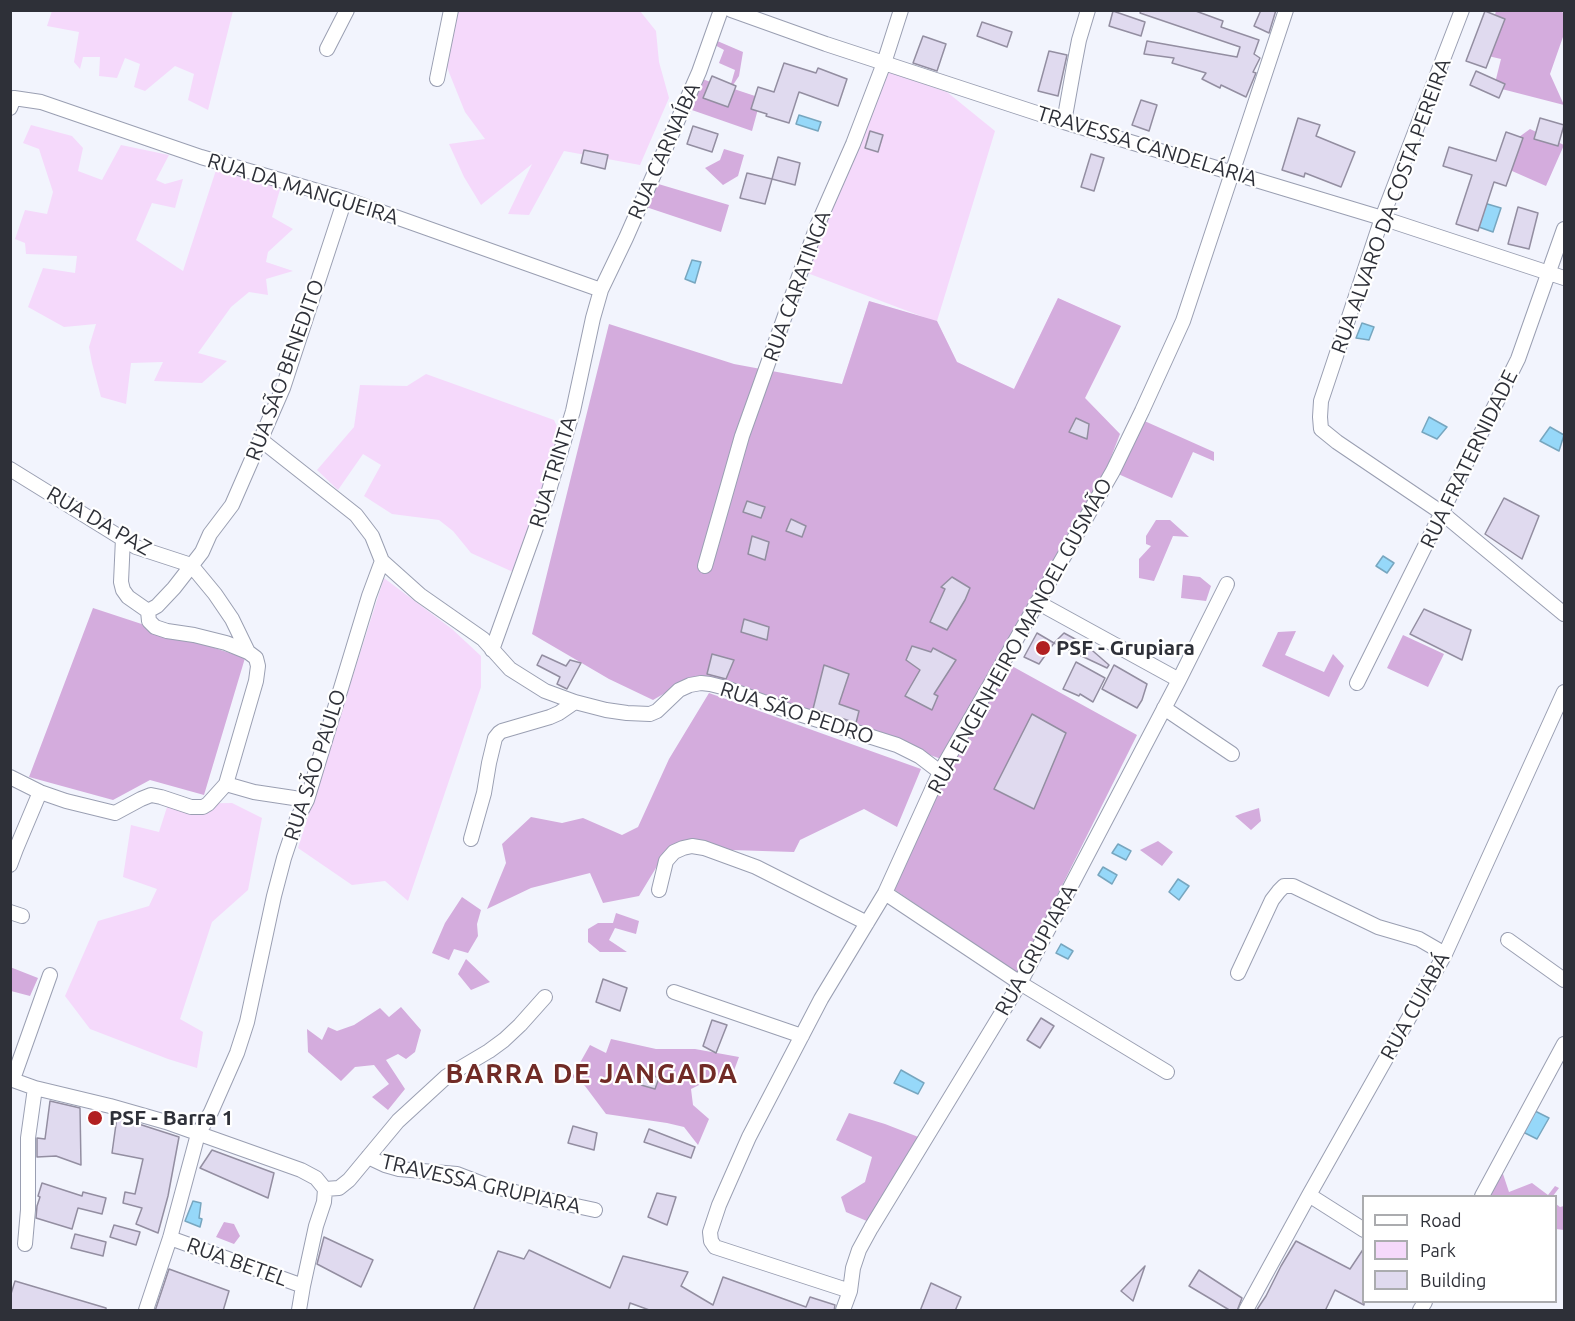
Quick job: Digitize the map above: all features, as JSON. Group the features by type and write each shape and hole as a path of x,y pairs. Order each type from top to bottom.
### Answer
{"street":[{"path":"327,49 347,10"},
{"path":"437,79 451,10"},
{"name":"RUA CARNAÍBA","path":"601,290 699,72 721,10"},
{"name":"TRAVESSA CANDELÁRIA","path":"731,10 1064,122 1382,218 1564,278"},
{"name":"RUA CARATINGA","path":"705,566 742,436 817,226 885,63 901,10"},
{"path":"1064,122 1076,57 1088,10"},
{"name":"RUA ENGENHEIRO MANOEL GUSMÃO","path":"850,1292 715,1246 711,1241 710,1232 719,1205 749,1137 820,999 885,893 940,772 1113,471 1142,411 1183,321 1286,10"},
{"name":"RUA ALVARO DA COSTA PEREIRA","path":"1442,513 1325,433 1321,429 1321,402 1382,218 1462,10"},
{"name":"RUA DA MANGUEIRA","path":"10,108 14,98 41,102 201,157 345,199 601,290"},
{"name":"RUA SÃO BENEDITO","path":"148,611 165,598 202,552 210,534 232,505 283,388 345,199"},
{"name":"RUA FRATERNIDADE","path":"1358,683 1518,358 1564,229"},
{"name":"RUA TRINTA","path":"492,650 547,497 573,411 601,290"},
{"path":"261,441 356,515 372,536 381,561"},
{"name":"RUA DA PAZ","path":"10,469 136,547 191,565"},
{"path":"1442,513 1564,614"},
{"path":"10,777 40,792 66,801 115,813 151,795 191,807 203,807 226,784 256,681 258,666 256,658 226,643 155,627 149,621 148,611 128,597 123,590 121,582 123,538"},
{"name":"RUA SÃO PEDRO","path":"381,561 420,595 478,635 510,669 545,691 575,702 627,713 650,714 657,711 679,690 700,683 710,684 897,745 919,756 940,772"},
{"name":"RUA SÃO PAULO","path":"198,1134 211,1113 237,1053 247,1022 284,858 306,800 381,561"},
{"path":"191,565 232,619 248,652"},
{"name":"RUA GRUPIARA","path":"843,1311 850,1292 853,1268 871,1228 1020,983 1227,584"},
{"path":"1038,602 1179,680"},
{"name":"RUA CUIABÁ","path":"1246,1311 1445,954 1564,693"},
{"path":"471,839 484,793 495,738 502,731 549,717 575,702"},
{"path":"1164,708 1232,754"},
{"path":"226,784 254,792 306,800"},
{"path":"10,865 40,792"},
{"path":"659,890 666,861 674,852 692,846 704,848 756,867 867,923"},
{"path":"1238,973 1272,900 1284,886 1293,886 1378,927 1419,939 1445,954"},
{"path":"885,893 1020,983 1167,1072"},
{"path":"1508,940 1564,981"},
{"path":"50,975 12,1079 35,1088 166,1122 301,1170 316,1178 325,1189 299,1311"},
{"path":"674,992 802,1036"},
{"path":"325,1189 339,1188 349,1180 398,1121 447,1076 504,1040 545,998"},
{"path":"1483,1195 1564,1044"},
{"path":"25,1244 28,1210 28,1138 35,1088"},
{"name":"RUA BETEL","path":"146,1311 171,1238 198,1134"},
{"name":"TRAVESSA GRUPIARA","path":"368,1157 385,1165 457,1174 483,1184 595,1209"},
{"path":"1309,1195 1362,1229"},
{"name":"RUA BETEL","path":"171,1238 303,1286"}],"green space":[{"path":"52,11 233,11 208,110 188,100 194,74 175,66 145,91 134,87 140,64 125,58 117,78 99,76 100,57 83,57 80,69 74,62 79,32 47,26"},
{"path":"458,11 640,11 656,31 659,62 669,98 640,165 564,151 529,215 508,214 532,164 481,205 464,177 449,144 485,139 465,112 446,65"},
{"path":"889,72 947,92 995,131 937,321 957,362 1014,389 1058,298 1121,326 1085,398 1120,434 729,552 784,374 842,384 869,301 926,318 802,271"},
{"path":"31,125 72,136 83,148 78,171 102,180 121,145 169,155 156,180 165,184 183,179 175,208 152,203 136,240 183,271 217,167 281,186 272,217 293,229 268,252 266,262 293,271 266,279 268,295 249,292 231,307 198,353 227,361 202,383 154,381 163,362 131,363 126,404 101,397 89,347 96,324 64,327 28,307 43,268 75,273 77,256 26,254 25,243 15,239 25,210 47,214 53,192 39,149 23,143"},
{"path":"426,374 554,420 560,433 544,488 513,572 471,553 453,531 439,520 392,514 364,496 381,465 363,454 338,490 317,470 354,427 360,385 407,386"},
{"path":"384,578 452,629 481,656 481,687 408,901 385,881 352,885 298,848"},
{"path":"232,803 262,818 248,890 212,922 180,1019 203,1032 197,1068 90,1029 65,996 98,921 149,906 157,889 123,877 131,825 159,832 168,804"}],"shaded area":[{"path":"1558,10 1564,13 1564,34 1550,74 1564,105 1494,87 1501,59 1484,55 1496,11"},
{"path":"715,40 743,52 739,76 731,88 761,98 752,131 689,109 702,79 726,87 731,84 735,70 719,63 724,50 713,44"},
{"path":"1530,129 1564,145 1546,186 1503,167 1515,140"},
{"path":"724,149 744,155 738,176 723,185 705,168 720,160"},
{"path":"655,183 729,205 721,232 643,206"},
{"path":"1058,298 1121,326 1085,398 1120,434 1091,509 941,759 740,686 691,678 653,700 609,679 532,634 609,324 734,364 842,384 869,301 937,321 957,362 1014,389"},
{"path":"1140,419 1214,452 1214,461 1193,452 1172,498 1116,473"},
{"path":"1156,520 1170,520 1189,537 1173,536 1154,581 1139,578 1139,559 1151,546 1146,544 1146,536"},
{"path":"1183,575 1200,577 1211,586 1206,601 1181,598"},
{"path":"93,608 245,658 204,795 150,780 113,800 29,777"},
{"path":"1296,631 1285,655 1324,672 1333,654 1344,666 1329,697 1262,666 1278,632"},
{"path":"1403,635 1444,654 1428,687 1387,668"},
{"path":"1010,665 1137,735 1018,974 892,888 941,775"},
{"path":"709,693 921,769 897,827 864,809 800,840 794,852 668,848 639,896 603,903 590,873 531,888 487,909 506,863 502,844 531,817 562,823 583,818 622,835 638,827 669,759"},
{"path":"1259,808 1261,821 1251,830 1235,816 1243,813"},
{"path":"1158,841 1173,852 1162,866 1140,850"},
{"path":"462,897 481,910 477,924 478,936 468,953 454,949 449,960 432,953 445,923"},
{"path":"616,913 639,921 636,934 615,928 609,940 627,952 600,952 588,942 588,929 598,923 613,923"},
{"path":"466,959 490,982 471,990 458,974"},
{"path":"10,967 38,978 30,996 11,991"},
{"path":"401,1007 421,1030 415,1052 406,1059 398,1054 386,1060 405,1089 388,1110 372,1097 389,1084 374,1065 355,1067 341,1081 308,1052 307,1029 322,1040 328,1027 337,1031 354,1025 380,1008 389,1017"},
{"path":"611,1039 656,1049 695,1049 739,1057 732,1076 711,1079 691,1089 693,1105 709,1119 698,1145 684,1127 606,1114 585,1086 572,1077 590,1045 606,1053"},
{"path":"849,1113 921,1138 869,1222 846,1212 841,1197 865,1182 872,1157 836,1140"},
{"path":"1502,1171 1509,1192 1532,1183 1548,1195 1488,1195"},
{"path":"1555,1186 1559,1188 1554,1195 1548,1195"},
{"path":"1557,1205 1564,1206 1564,1230 1557,1229"},
{"path":"224,1222 234,1224 240,1236 234,1244 216,1237"}],"water":[{"path":"799,115 821,122 818,131 796,124"},
{"path":"1484,203 1501,208 1493,232 1476,226"},
{"path":"692,260 701,262 695,283 685,279"},
{"path":"1362,323 1374,327 1369,340 1356,338"},
{"path":"1429,417 1447,427 1437,439 1422,432"},
{"path":"1550,427 1564,435 1559,451 1540,441"},
{"path":"1383,556 1394,563 1387,573 1376,566"},
{"path":"1118,844 1131,851 1126,860 1112,853"},
{"path":"1103,867 1117,875 1112,884 1098,875"},
{"path":"1178,879 1189,886 1179,900 1169,892"},
{"path":"1061,944 1073,951 1068,959 1056,953"},
{"path":"901,1070 924,1083 918,1094 894,1083"},
{"path":"1535,1111 1549,1118 1537,1139 1523,1132"},
{"path":"193,1201 201,1203 200,1227 185,1221"}],"building":[{"path":"1141,10 1193,10 1223,21 1221,27 1259,40 1254,54 1260,58 1253,72 1256,73 1246,97 1202,79 1206,73 1172,63 1174,58 1144,54 1147,41 1237,57 1240,47 1140,13"},
{"path":"1261,10 1276,10 1269,33 1254,26"},
{"path":"1113,11 1145,22 1141,36 1109,26"},
{"path":"1485,11 1505,19 1486,68 1466,61"},
{"path":"982,22 1012,32 1007,47 977,36"},
{"path":"923,36 946,44 937,71 913,63"},
{"path":"1049,51 1067,55 1058,96 1038,91"},
{"path":"784,63 816,73 818,68 847,79 838,106 799,92 789,123 751,109 758,87 774,92"},
{"path":"1476,71 1505,84 1499,98 1470,85"},
{"path":"712,76 736,86 728,107 703,98"},
{"path":"1141,100 1157,105 1149,131 1132,125"},
{"path":"1298,118 1320,125 1316,136 1355,152 1341,187 1305,173 1304,177 1282,170"},
{"path":"1540,118 1564,125 1558,146 1534,139"},
{"path":"693,126 718,134 712,152 687,144"},
{"path":"870,131 883,135 878,152 865,148"},
{"path":"1506,132 1523,138 1506,186 1494,182 1478,231 1456,224 1472,175 1443,166 1449,147 1496,161"},
{"path":"584,150 608,155 605,169 581,163"},
{"path":"1091,154 1104,158 1094,191 1081,187"},
{"path":"778,157 800,163 795,185 772,179"},
{"path":"747,173 772,179 765,204 740,198"},
{"path":"1518,207 1538,213 1529,249 1508,244"},
{"path":"1076,418 1089,424 1087,439 1069,432"},
{"path":"1504,498 1539,516 1522,559 1485,534"},
{"path":"747,501 765,507 761,518 743,512"},
{"path":"791,519 806,526 802,537 786,531"},
{"path":"752,536 769,542 765,560 748,554"},
{"path":"952,577 970,588 947,630 930,622 945,589 941,587"},
{"path":"1424,609 1471,630 1462,660 1410,634"},
{"path":"744,619 769,627 767,640 741,632"},
{"path":"1037,633 1054,643 1039,664 1024,657"},
{"path":"1064,633 1086,645 1109,665 1107,668 1054,643"},
{"path":"912,646 931,652 933,648 956,660 934,694 938,696 932,710 905,696 920,670 906,660"},
{"path":"712,654 734,660 726,679 707,674"},
{"path":"542,655 566,666 570,660 581,663 567,689 557,684 560,677 537,665"},
{"path":"1076,662 1105,678 1093,702 1080,694 1079,696 1063,689"},
{"path":"824,665 849,674 839,704 859,711 856,723 813,709"},
{"path":"1114,665 1147,684 1137,708 1102,689"},
{"path":"1032,714 1066,733 1034,809 994,789"},
{"path":"603,979 627,988 620,1011 596,1002"},
{"path":"1041,1018 1054,1026 1040,1048 1027,1040"},
{"path":"712,1020 727,1025 716,1053 703,1046"},
{"path":"644,1072 659,1078 655,1089 641,1085"},
{"path":"50,1101 80,1108 81,1165 56,1156 37,1157 37,1138 45,1139"},
{"path":"117,1117 179,1137 168,1196 158,1233 136,1224 142,1208 123,1203 125,1192 135,1194 143,1159 112,1153"},
{"path":"573,1126 597,1133 594,1150 568,1143"},
{"path":"649,1129 695,1147 691,1158 644,1142"},
{"path":"212,1150 274,1173 268,1198 200,1168"},
{"path":"42,1183 82,1196 83,1192 106,1198 102,1214 78,1208 72,1229 36,1218"},
{"path":"657,1193 676,1197 667,1225 648,1217"},
{"path":"114,1225 140,1232 136,1245 110,1237"},
{"path":"75,1234 106,1242 103,1256 71,1248"},
{"path":"324,1237 373,1260 361,1287 317,1264"},
{"path":"1296,1241 1350,1269 1362,1251 1362,1303 1364,1305 1335,1290 1325,1311 1256,1311"},
{"path":"529,1250 610,1288 623,1256 688,1272 681,1286 713,1305 723,1277 806,1307 810,1297 835,1305 834,1311 652,1311 630,1303 628,1311 473,1311 498,1251 524,1259"},
{"path":"1145,1266 1133,1301 1121,1291"},
{"path":"169,1269 229,1291 223,1311 155,1311"},
{"path":"1199,1270 1242,1298 1237,1311 1231,1311 1189,1286"},
{"path":"15,1281 106,1308 106,1311 10,1311 10,1297"},
{"path":"931,1283 961,1297 955,1311 920,1311"}],"place":[{"name":"PSF - Grupiara","path":"1043,648"},
{"name":"PSF - Barra 1","path":"95,1118"}],"district":[{"name":"BARRA DE JANGADA","path":"592,1074"}]}
